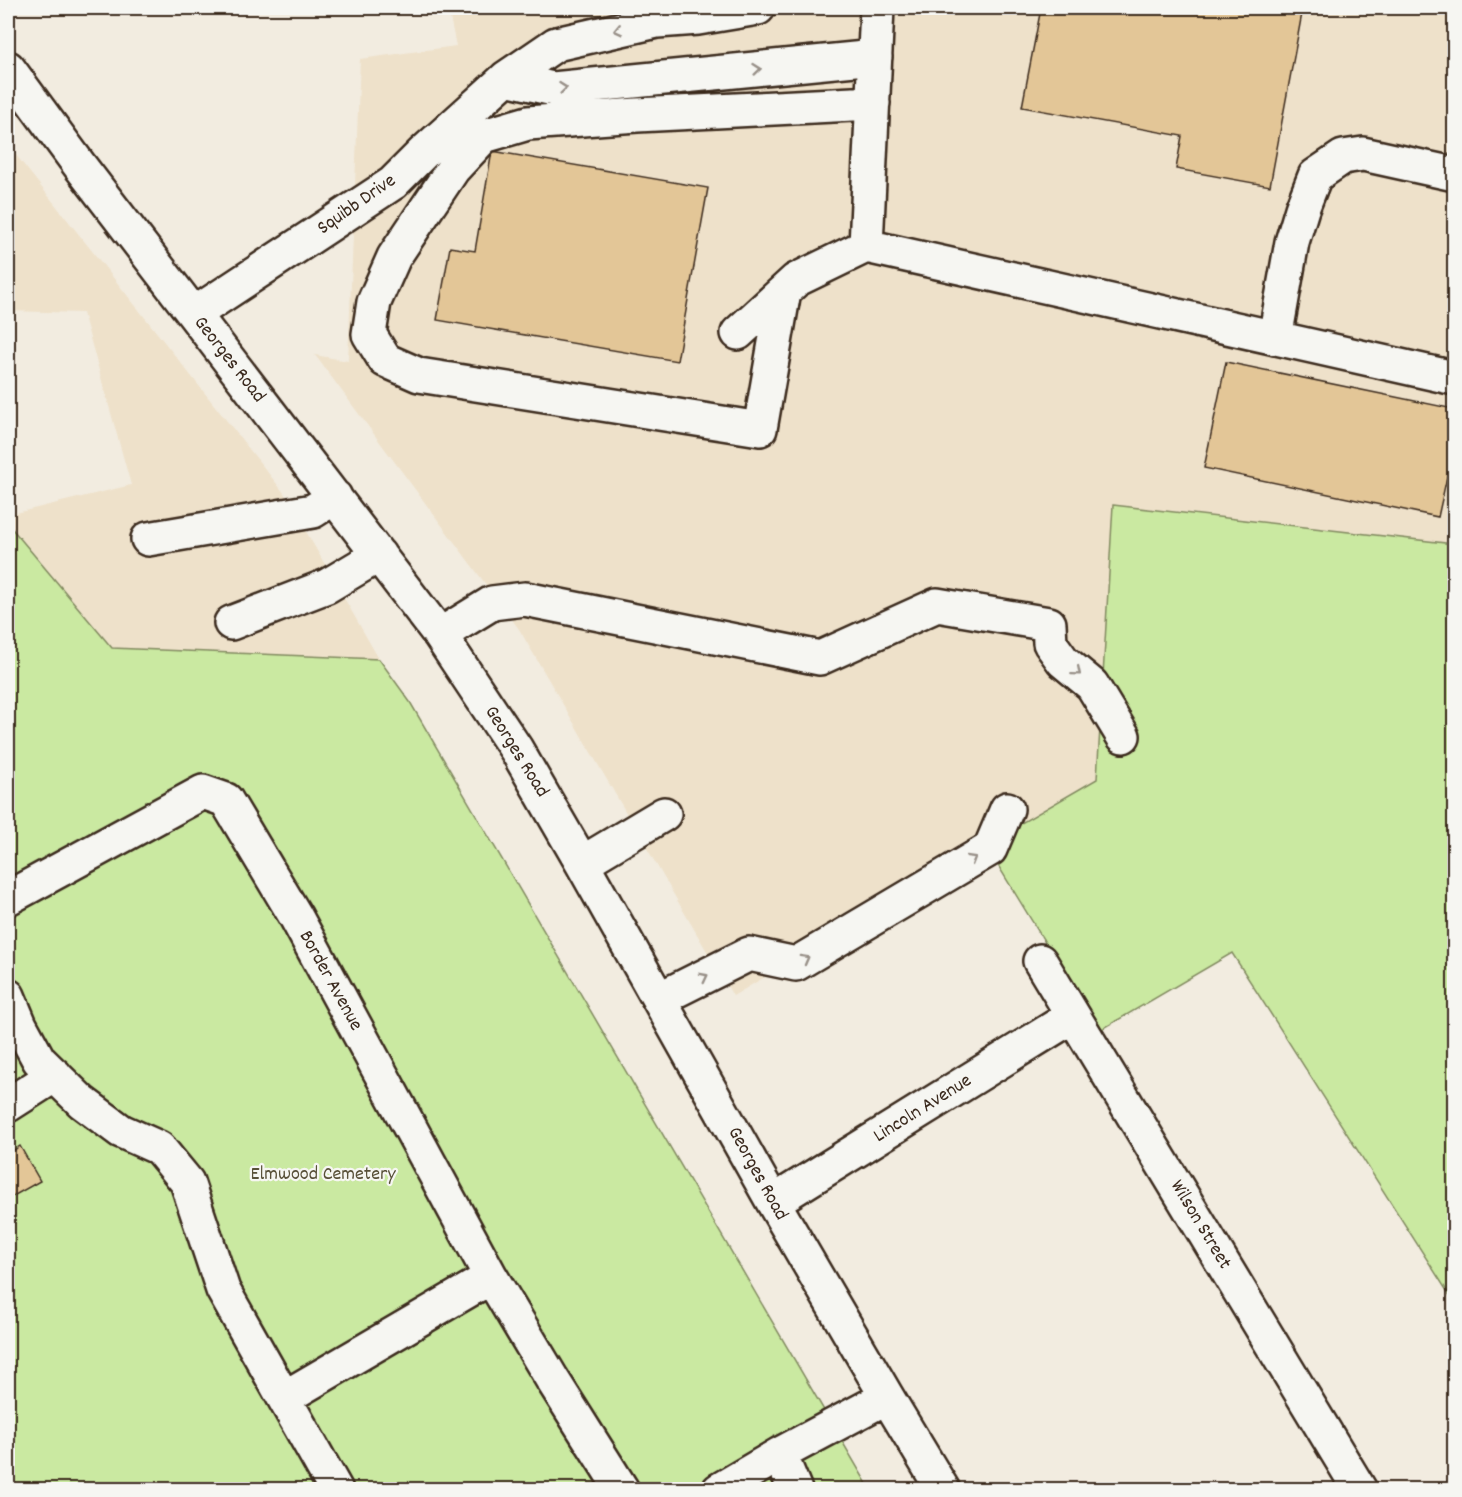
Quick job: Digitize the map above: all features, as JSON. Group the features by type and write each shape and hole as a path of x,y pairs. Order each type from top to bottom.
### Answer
{"street":[{"name":"Squibb Drive","path":"194,314 393,183 506,78 556,44 657,21 698,18 758,8"},
{"path":"866,246 877,8"},
{"path":"506,78 553,89 875,57"},
{"name":"Georges Road","path":"8,68 80,166 440,635 516,749 773,1202 943,1490"},
{"path":"784,291 760,429 419,375 385,360 369,334 374,302 394,257 453,169 484,136 528,123 873,103"},
{"path":"1275,338 1292,242 1315,176 1342,157 1363,154 1455,174"},
{"path":"738,333 795,280 866,246 1455,378"},
{"path":"148,539 313,511 335,497"},
{"path":"231,623 327,586 374,548"},
{"path":"440,635 492,603 525,599 820,658 937,605 1049,624 1050,643 1063,661 1092,685 1123,736"},
{"name":"Border Avenue","path":"8,898 203,792 226,800 301,928 491,1276 621,1490"},
{"path":"659,999 749,954 796,964 990,849 1006,809"},
{"path":"582,863 664,814"},
{"name":"Wilson Street","path":"1040,961 1360,1490"},
{"path":"8,996 20,1025 39,1060 82,1102 121,1131 159,1148 187,1182 223,1290 336,1490"},
{"name":"Lincoln Avenue","path":"773,1202 1073,1016"},
{"path":"8,1105 55,1075"},
{"path":"284,1398 491,1276"},
{"path":"719,1490 780,1454 887,1397"},
{"path":"780,1454 795,1490"}],"shaded area":[{"path":"448,8 1454,8 1454,544 1113,506 1097,779 733,996 519,629 315,355 348,361 360,59 456,46"},
{"path":"8,145 284,493 379,659 112,648 8,524 8,515 131,485 83,313 8,311"}],"green space":[{"path":"1113,505 1454,544 1454,1302 1232,953 1099,1031 985,844 1097,779"},
{"name":"Elmwood Cemetery","path":"8,524 112,648 379,659 410,702 870,1489 8,1489"}],"building":[{"path":"1041,8 1303,8 1270,186 1176,169 1182,136 1022,107"},
{"path":"492,151 708,188 677,361 437,320 450,247 475,251"},
{"path":"1226,362 1454,409 1454,473 1448,472 1438,517 1204,468"},
{"path":"20,1146 40,1181 8,1199 8,1154"}]}
